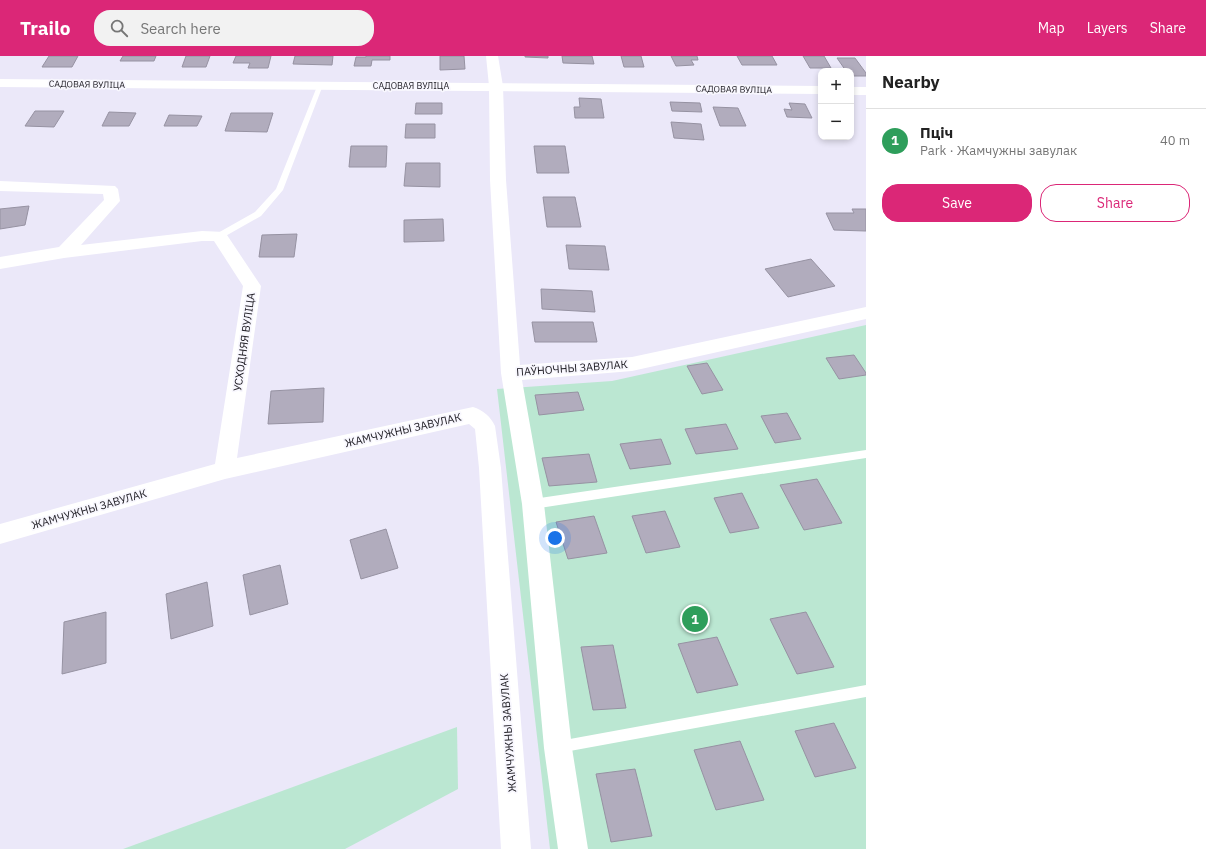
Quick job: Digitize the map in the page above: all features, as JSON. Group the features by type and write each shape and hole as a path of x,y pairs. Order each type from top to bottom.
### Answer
{"street":[{"name":"ПАЎНОЧНЫ ЗАВУЛАК","path":"492,56 496,86 498,180 511,373 632,364 866,312"},
{"name":"САДОВАЯ ВУЛІЦА","path":"0,83 496,86 818,90"},
{"path":"854,91 866,91"},
{"path":"0,186 110,189 112,202 64,252"},
{"path":"0,263 64,252 202,236 219,236"},
{"name":"УСХОДНЯЯ ВУЛІЦА","path":"219,236 252,286 225,470"},
{"path":"511,373 533,504 558,748 573,849"},
{"name":"ЖАМЧУЖНЫ ЗАВУЛАК","path":"0,534 225,470 473,415 485,426 490,468 516,849"}],"lane":[{"path":"219,236 258,214 279,190 320,85"},
{"path":"533,504 866,454"},
{"path":"558,748 866,691"}],"green space":[{"path":"866,325 866,849 550,849 497,389 612,381"},
{"path":"457,727 458,789 345,849 123,849"}],"building":[{"path":"49,56 78,56 72,67 42,67"},
{"path":"123,56 156,56 154,61 120,61"},
{"path":"186,56 210,56 206,67 182,67"},
{"path":"236,56 271,56 268,68 248,68 250,63 233,63"},
{"path":"295,56 333,56 332,65 293,64"},
{"path":"390,56 390,60 372,60 371,66 354,66 356,57"},
{"path":"440,56 464,56 465,69 440,70"},
{"path":"548,56 548,58 525,57"},
{"path":"562,56 592,56 594,64 563,63"},
{"path":"621,56 641,56 644,67 624,67"},
{"path":"671,56 697,56 698,60 691,60 694,65 676,66"},
{"path":"737,56 772,56 777,65 742,65"},
{"path":"803,56 824,56 831,68 818,68 810,68"},
{"path":"837,58 855,58 866,73 866,76 854,76 854,68 844,68"},
{"path":"579,98 601,99 604,118 575,118 574,107 580,107"},
{"path":"670,102 700,103 702,112 672,111"},
{"path":"416,103 442,103 442,114 415,114"},
{"path":"789,103 805,104 812,118 787,117 784,109 792,110"},
{"path":"713,107 738,108 746,126 720,126"},
{"path":"35,111 64,111 54,127 25,126"},
{"path":"109,112 136,113 129,126 102,126"},
{"path":"231,113 273,113 267,132 225,131"},
{"path":"169,115 202,116 197,126 164,126"},
{"path":"671,122 701,124 704,140 674,138"},
{"path":"406,124 435,124 435,138 405,138"},
{"path":"351,146 387,146 386,167 349,167"},
{"path":"534,146 565,146 569,173 537,173"},
{"path":"406,163 440,163 440,187 404,186"},
{"path":"543,197 575,197 581,227 547,227"},
{"path":"29,206 25,225 0,229 0,209"},
{"path":"852,209 866,209 866,231 834,230 826,213 854,213"},
{"path":"443,219 444,241 404,242 404,220"},
{"path":"297,234 294,257 259,257 262,235"},
{"path":"566,245 605,246 609,270 569,269"},
{"path":"811,259 835,286 788,297 765,269"},
{"path":"541,289 592,291 595,312 542,309"},
{"path":"532,322 593,322 597,342 535,342"},
{"path":"854,355 866,375 839,379 826,358"},
{"path":"707,363 723,390 702,394 687,366"},
{"path":"324,388 323,422 268,424 271,391"},
{"path":"578,392 584,410 539,415 535,395"},
{"path":"787,413 801,439 775,443 761,416"},
{"path":"726,424 738,449 696,454 685,429"},
{"path":"661,439 671,464 630,469 620,444"},
{"path":"589,454 597,482 549,486 542,458"},
{"path":"817,479 842,523 804,530 780,485"},
{"path":"742,493 759,528 730,533 714,498"},
{"path":"665,511 680,547 646,553 632,516"},
{"path":"594,516 607,553 568,559 556,522"},
{"path":"386,529 398,568 361,579 350,540"},
{"path":"280,565 288,604 250,615 243,575"},
{"path":"207,582 213,626 171,639 166,594"},
{"path":"106,612 106,663 62,674 64,622"},
{"path":"806,612 834,667 797,674 770,619"},
{"path":"717,637 738,685 697,693 678,644"},
{"path":"613,645 626,708 593,710 581,647"},
{"path":"834,723 856,768 815,777 795,731"},
{"path":"740,741 764,800 716,810 694,750"},
{"path":"635,769 652,836 611,842 596,774"}],"place":[{"name":"Пціч","path":"695,619"}]}
